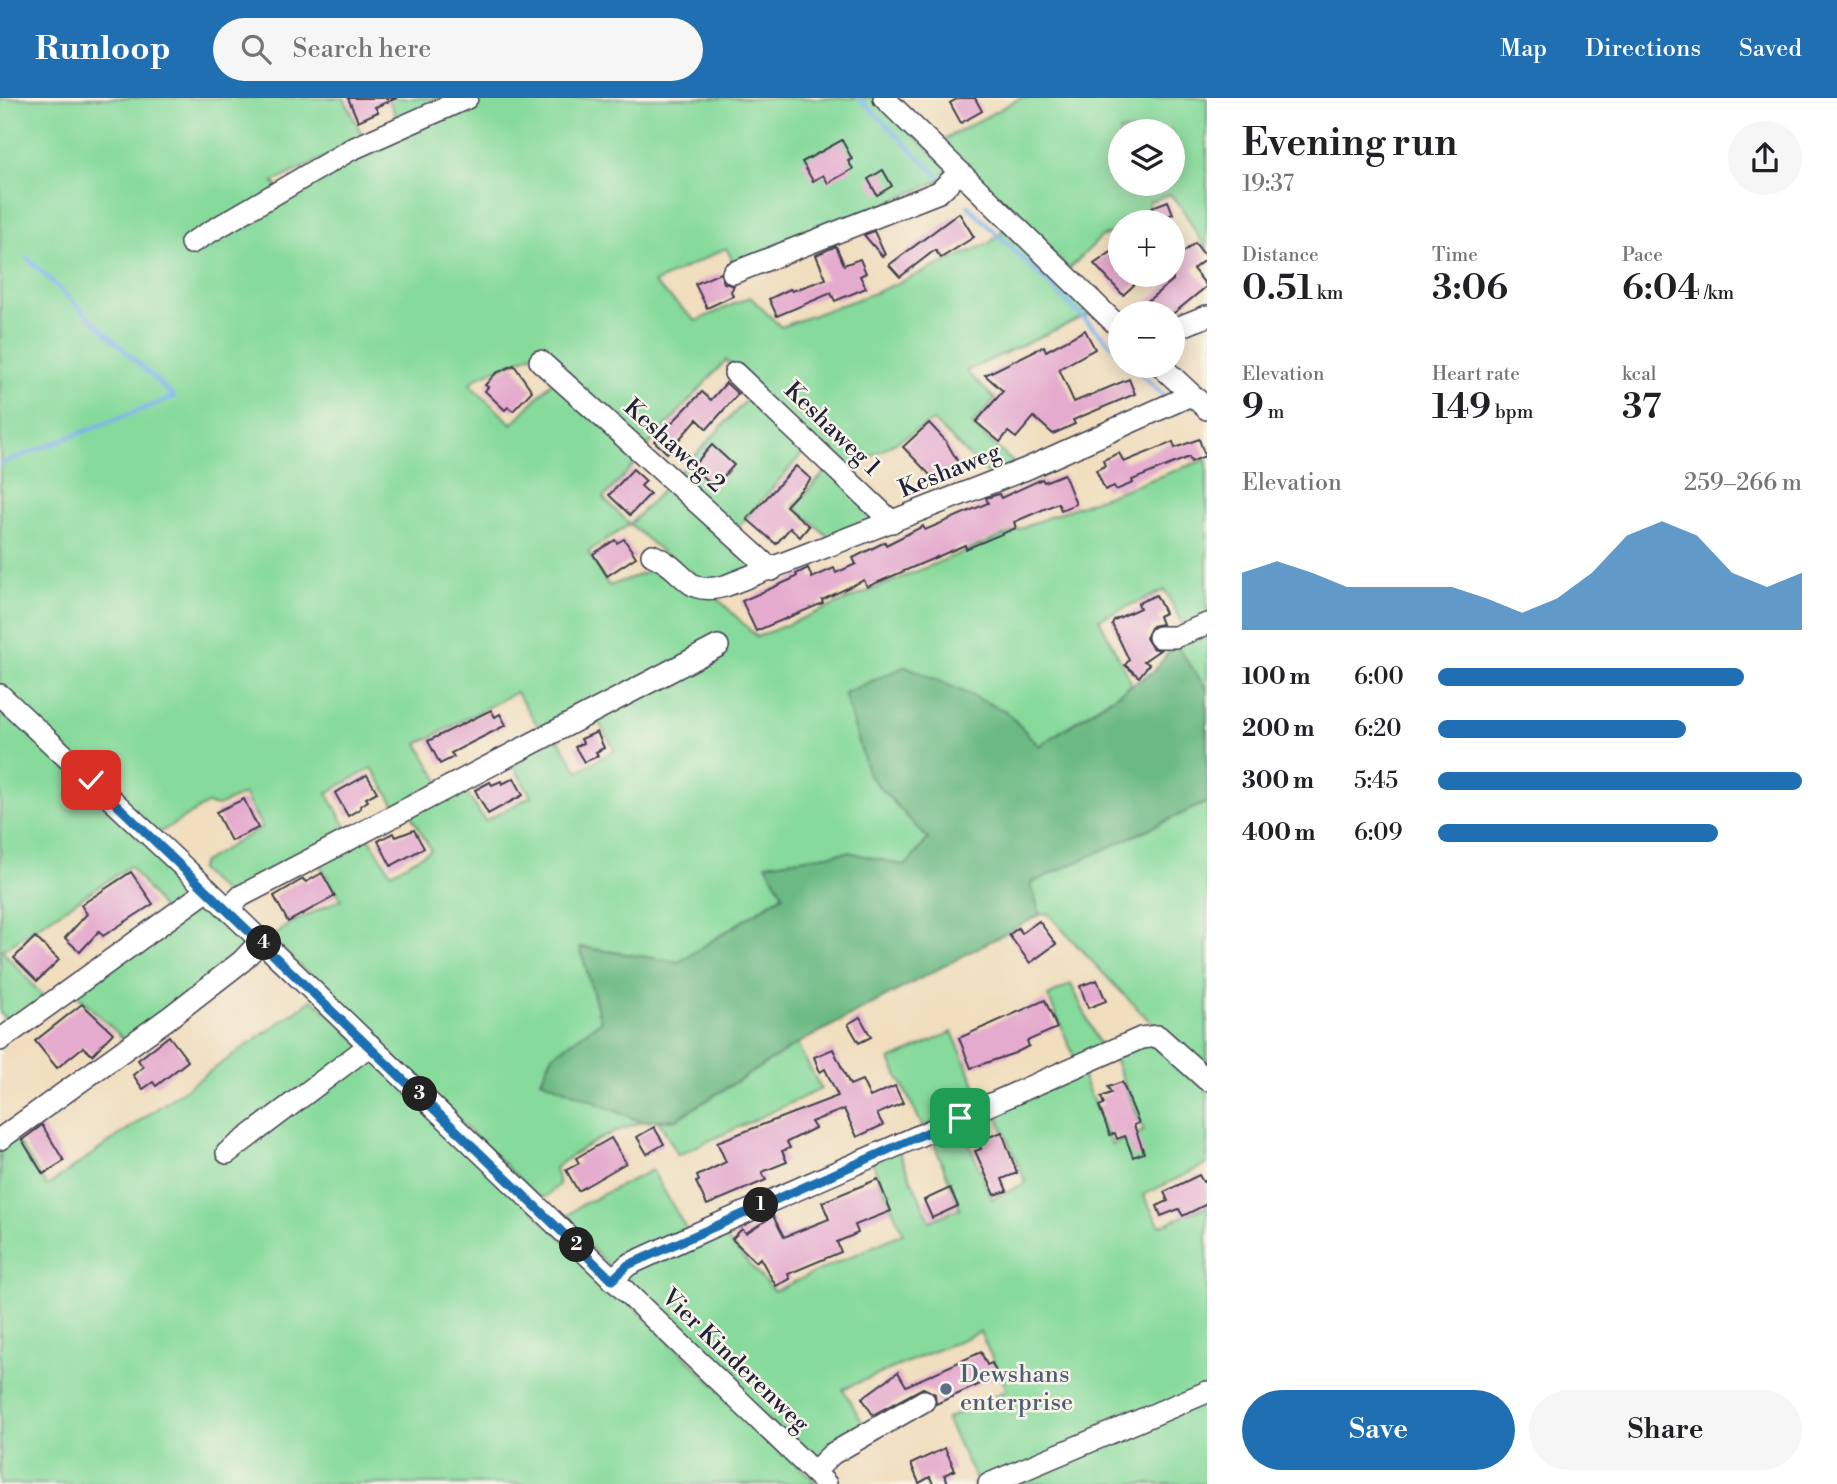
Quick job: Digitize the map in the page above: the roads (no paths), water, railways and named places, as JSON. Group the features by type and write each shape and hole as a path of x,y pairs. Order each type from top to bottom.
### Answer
{"street":[{"path":"191,243 350,150 467,98"},
{"path":"884,98 1108,316"},
{"path":"733,273 939,192 960,172"},
{"path":"1185,325 1207,316"},
{"name":"Keshaweg 2","path":"540,361 772,570"},
{"name":"Keshaweg 1","path":"735,373 892,522"},
{"path":"1174,378 1199,402"},
{"name":"Keshaweg","path":"652,555 669,562 694,587 705,591 725,586 1199,402"},
{"path":"1159,637 1175,637 1207,624"},
{"path":"228,909 241,896 718,646"},
{"name":"Vier Kinderenweg","path":"0,695 228,909 820,1478"},
{"path":"0,1040 208,890"},
{"path":"0,1139 170,1017 242,961 261,941"},
{"path":"612,1280 628,1265 675,1243 1142,1038 1158,1036 1207,1080"},
{"path":"227,1153 370,1045"},
{"path":"989,1484 1207,1392"},
{"path":"820,1478 832,1454 924,1401"}],"waterway":[{"path":"859,98 939,177"},
{"path":"968,206 1108,341"},
{"path":"0,464 174,397 27,258"},
{"path":"1145,378 1166,398"}],"place":[{"name":"Dewshans enterprise","path":"946,1389"}]}
